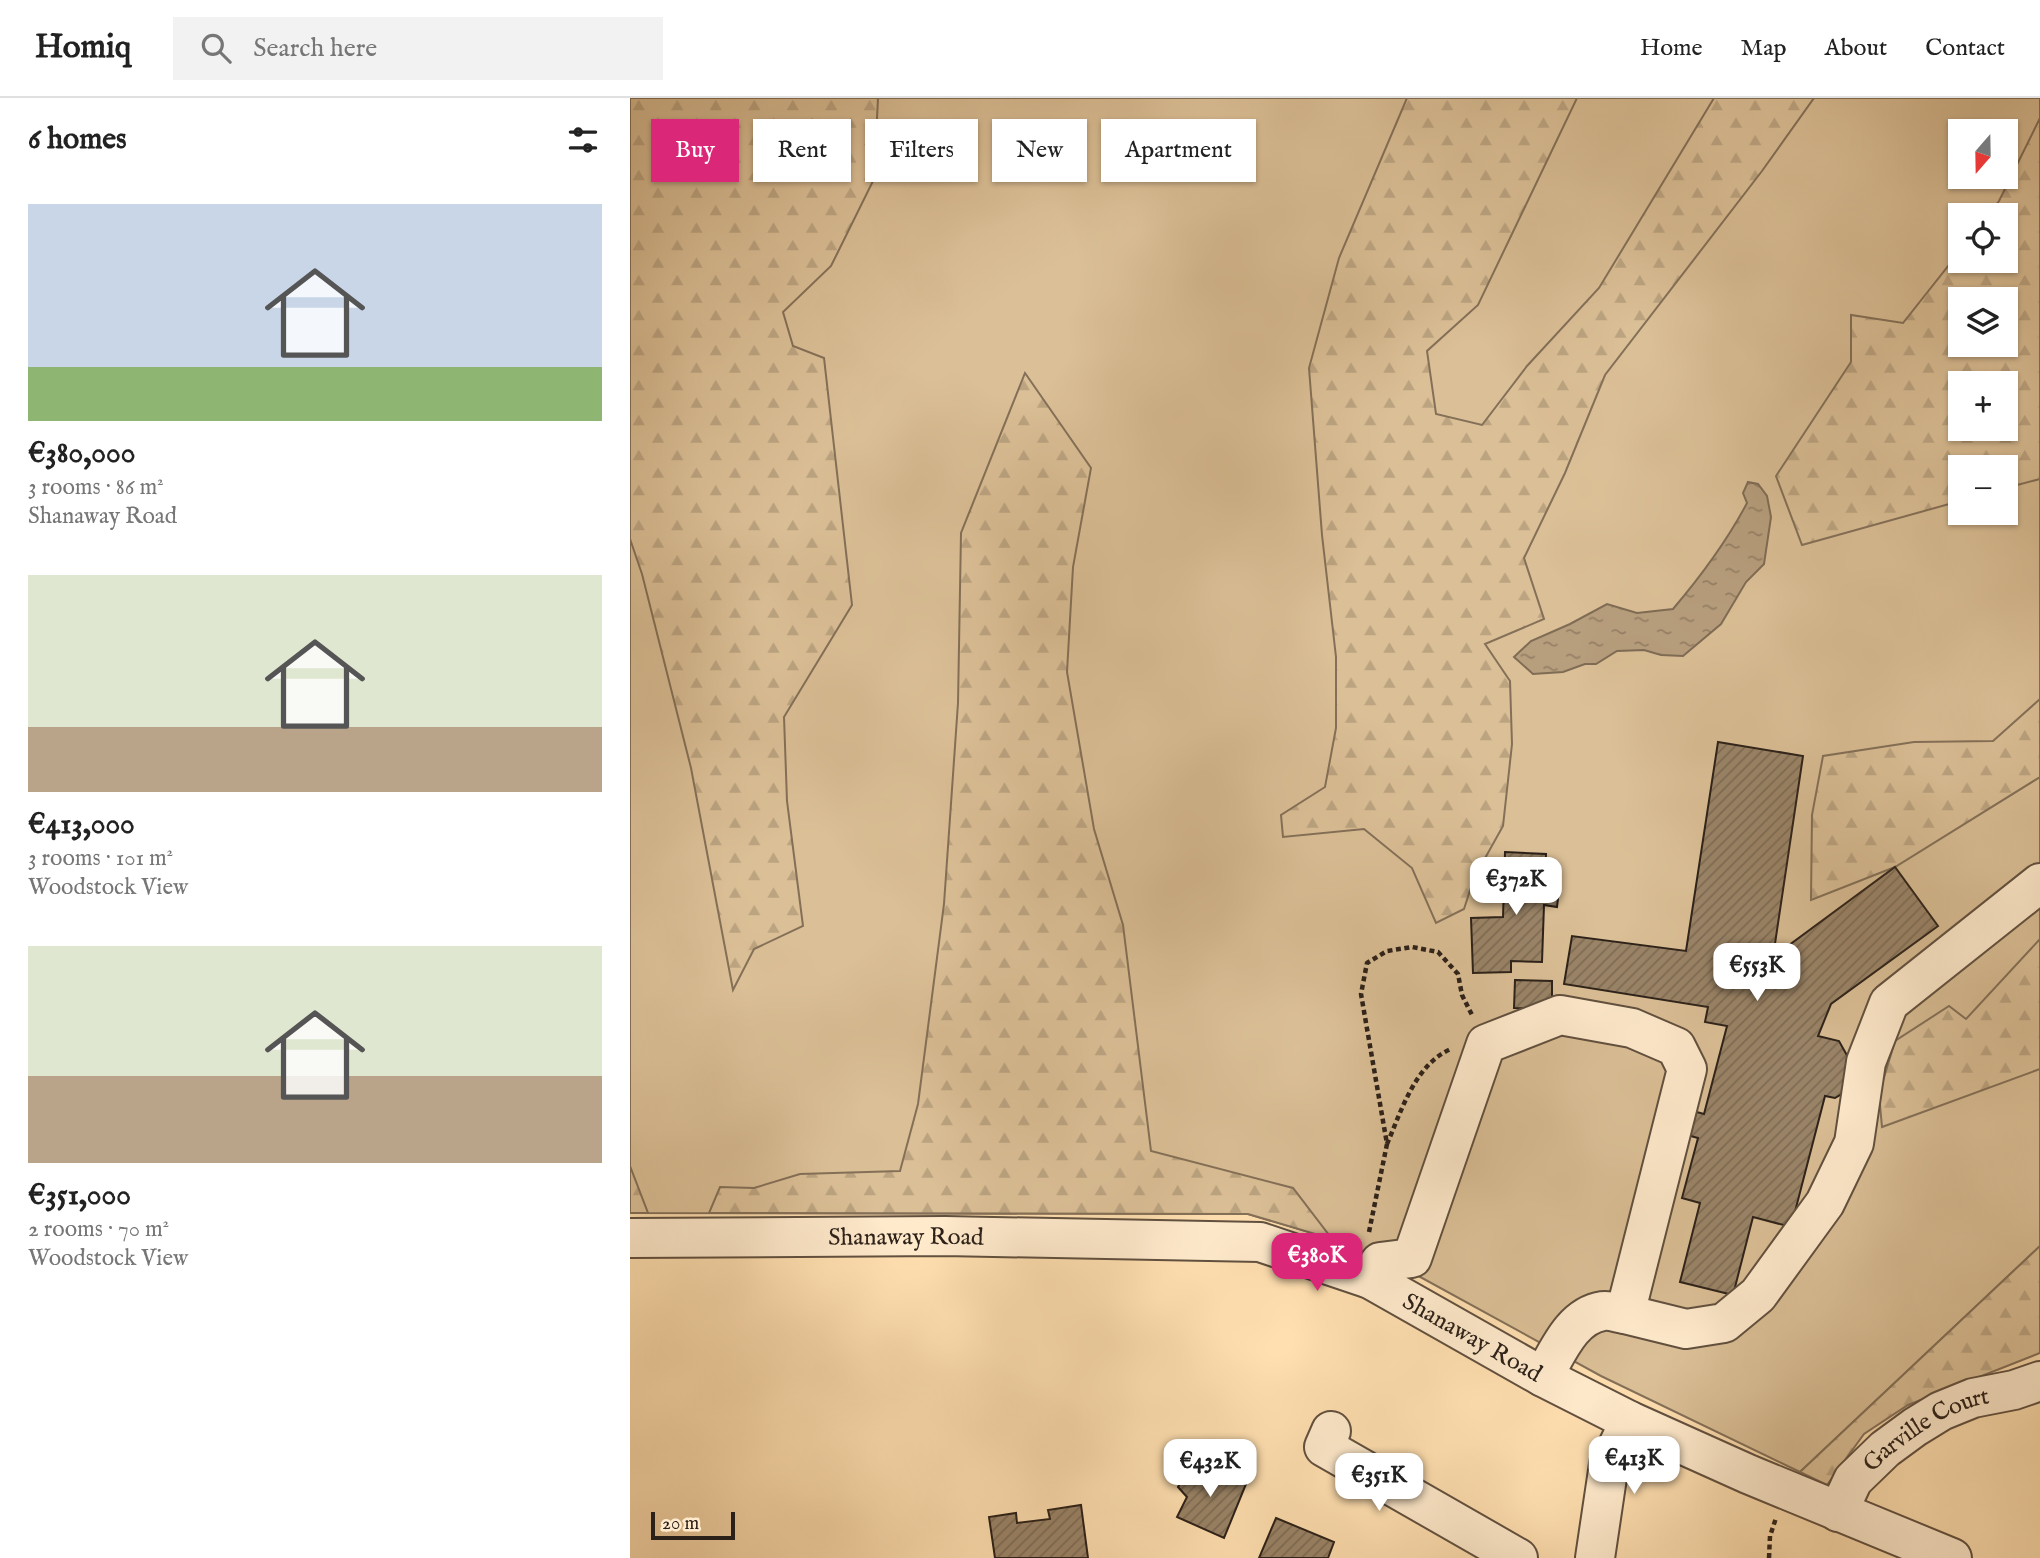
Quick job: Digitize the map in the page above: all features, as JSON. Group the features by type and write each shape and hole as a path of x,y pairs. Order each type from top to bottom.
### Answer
{"street":[{"path":"1544,1377 1570,1331 1581,1319 1604,1311 1686,1329 1724,1323 1759,1295 1825,1203 1854,1143 1866,1062 1889,1003 2040,883"},
{"path":"1375,1270 1412,1258 1486,1044 1560,1016 1632,1028 1676,1047 1687,1069 1625,1314"},
{"name":"Shanaway Road","path":"630,1238 946,1236 1260,1242 1375,1270 1544,1377 1630,1421 1838,1512 1952,1558"},
{"name":"Garville Court","path":"1838,1512 1853,1480 1885,1449 1915,1427 1941,1411 1973,1398 2014,1390 2040,1381"},
{"path":"1595,1558 1609,1464 1630,1421"},
{"path":"1331,1431 1324,1447 1518,1558"}],"path":[{"path":"1375,1270 1369,1234 1387,1144 1405,1103 1423,1072 1444,1052 1464,1043 1486,1044 1462,995 1458,974 1437,952 1412,947 1387,951 1367,963 1361,994 1387,1144"}],"green space":[{"path":"630,98 2040,98 2040,1246 1800,1472 1601,1376 1413,1273 1332,1239 1248,1214 630,1213"},
{"path":"630,98 878,98 877,119 865,119 865,182 873,182 831,266 783,312 793,346 824,358 852,605 784,717 787,801 803,926 754,949 733,990 691,768 642,574 630,539"},
{"path":"1407,98 1577,98 1478,305 1427,351 1436,414 1482,425 1527,366 1599,288 1714,98 1814,98 1762,171 1605,375 1565,473 1524,558 1544,619 1485,644 1510,681 1512,744 1503,826 1474,878 1464,909 1436,923 1412,868 1364,829 1283,837 1281,815 1325,787 1336,728 1336,657 1322,535 1309,368 1339,258"},
{"path":"2040,118 2040,479 2018,485 2018,455 1948,455 1948,504 1802,545 1776,476 1851,362 1851,315 1903,323 1948,266 1948,273 2018,273 2018,203 1997,203 2005,189 2018,189 2018,163"},
{"path":"1025,373 1091,468 1073,567 1067,672 1094,829 1123,925 1151,1151 1293,1188 1332,1239 1248,1214 709,1213 720,1187 754,1188 800,1174 900,1171 918,1104 944,904 958,703 961,533"},
{"path":"2040,699 2040,777 1895,867 1811,900 1812,815 1823,756 1914,742 1993,741"},
{"path":"2040,939 2040,1069 1882,1127 1879,1094 1895,1041 1949,1006 1966,1019"},
{"path":"630,1166 648,1213 630,1213"},
{"path":"2040,1246 2040,1353 1908,1405 1864,1434 1827,1485 1800,1472"}],"water":[{"path":"1748,482 1758,484 1767,496 1771,517 1764,564 1746,582 1721,624 1683,656 1661,655 1644,650 1617,651 1596,664 1585,664 1563,672 1533,674 1514,657 1531,641 1607,604 1637,613 1673,609 1713,558 1739,517 1747,503 1743,493"}],"building":[{"path":"1718,742 1803,756 1773,957 1895,867 1938,926 1831,1004 1818,1036 1839,1041 1854,1068 1850,1089 1835,1098 1825,1096 1791,1227 1753,1217 1733,1295 1680,1282 1700,1203 1682,1198 1698,1138 1687,1135 1693,1111 1704,1114 1727,1026 1705,1022 1708,1007 1564,984 1572,936 1686,951"},
{"path":"1505,852 1546,854 1545,881 1560,882 1557,907 1544,905 1542,962 1511,961 1511,972 1473,973 1471,918 1503,917"},
{"path":"1515,980 1552,981 1552,1009 1514,1008"},
{"path":"1191,1463 1246,1484 1224,1538 1177,1517 1187,1497 1178,1487"},
{"path":"1081,1505 1088,1558 995,1558 989,1517 1016,1513 1017,1523 1050,1519 1048,1510"},
{"path":"1276,1518 1334,1542 1328,1558 1259,1558"}]}
